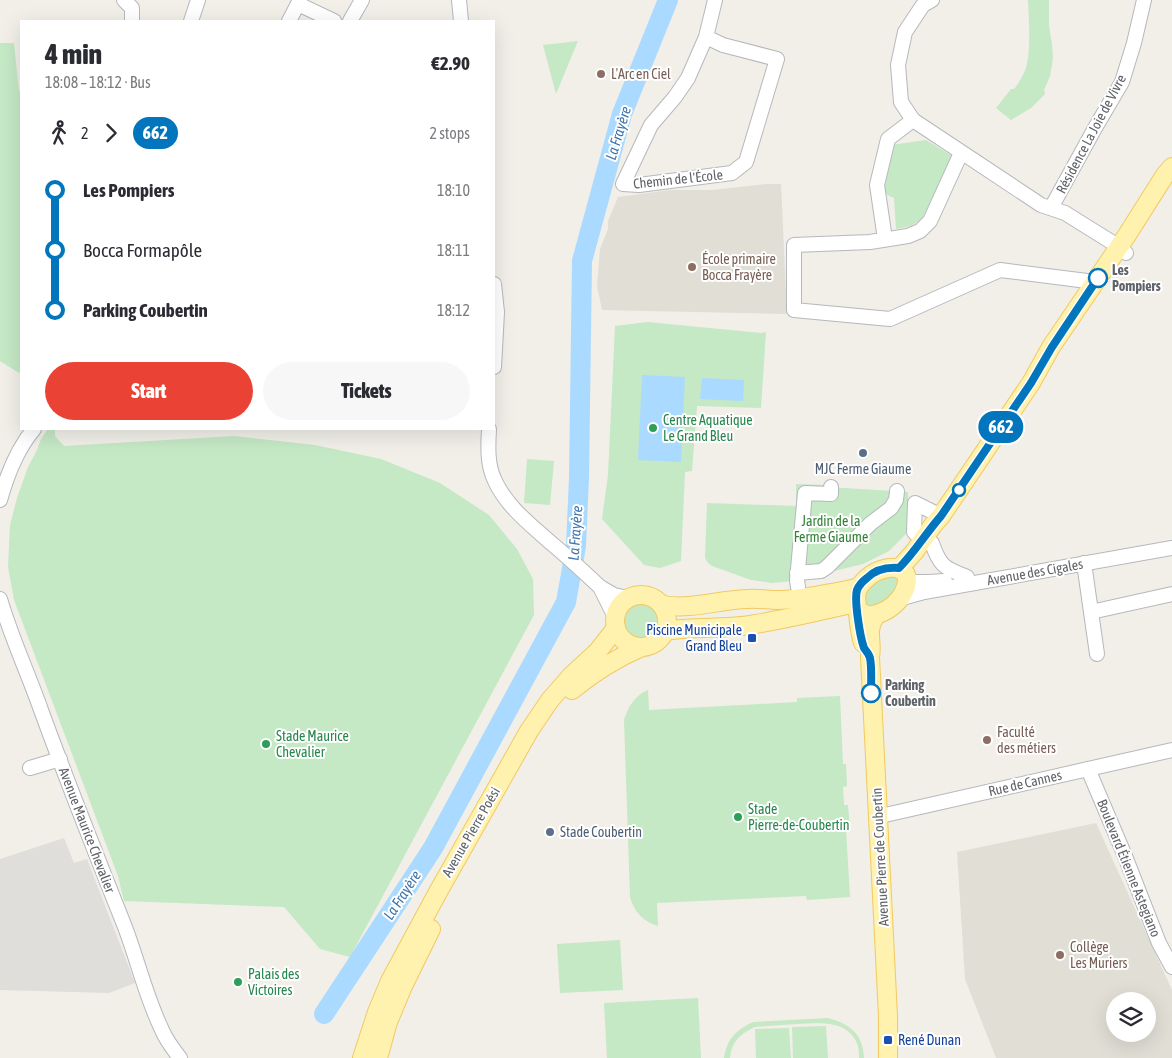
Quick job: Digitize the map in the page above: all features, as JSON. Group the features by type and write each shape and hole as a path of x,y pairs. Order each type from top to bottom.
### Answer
{"main road":[{"path":"662,605 691,607 748,598 780,600 850,590 869,616 890,609 900,599 904,591 904,576 914,551 927,542 1025,408 1123,250 1165,174 1172,167"},
{"path":"927,542 941,516 1031,383 1052,347 1096,282 1123,250 1172,180"},
{"path":"858,600 869,575 881,569 891,567 904,576"},
{"path":"640,594 647,595 653,597 662,605 668,622 666,631 656,643 642,647 633,646 619,636 615,623 617,609 628,598 640,594"},
{"path":"666,631 682,628 726,628 751,625 802,616 858,600"},
{"name":"Avenue Pierre de Coubertin","path":"858,600 860,631 865,649 870,657"},
{"name":"Avenue Pierre de Coubertin","path":"876,615 869,629 888,1016 888,1058"},
{"path":"802,616 841,618 860,631"},
{"name":"Avenue Pierre Poési","path":"362,1058 377,1012 390,981 529,731 550,700 572,675 598,651 615,623"},
{"name":"Avenue Pierre Poési","path":"378,1058 388,1022 403,986 447,897 555,709 571,691 586,679 627,653 642,647"}],"street":[{"path":"124,0 132,8 132,20"},
{"path":"351,20 362,0"},
{"path":"459,0 461,20"},
{"name":"Chemin de l'École","path":"706,37 724,45 777,59 746,162 732,173 639,185 623,184 651,124 675,97 688,78 706,37 716,0"},
{"name":"Résidence La Joie de Vivre","path":"932,0 923,5 905,32 898,64 901,102 913,120 1041,205 1065,213 1123,250"},
{"name":"Résidence La Joie de Vivre","path":"1051,208 1122,82 1144,0"},
{"path":"191,20 198,2"},
{"path":"290,20 299,2 332,20"},
{"path":"885,239 877,185 888,139 913,120"},
{"path":"961,153 930,221 920,231 908,236 870,242 794,245 794,310 890,319 1000,270 1096,282"},
{"path":"495,293 497,312 495,349"},
{"path":"0,500 6,479 15,459 33,430"},
{"path":"490,430 488,445 490,462 494,480 504,498 522,517 594,582 614,594 628,598"},
{"path":"798,587 797,573 805,493 831,494 831,487"},
{"path":"797,573 821,571 827,567 870,524 891,508 896,500 897,491"},
{"path":"927,542 914,532 915,504 941,516"},
{"name":"Avenue des Cigales","path":"904,576 933,582 1172,540"},
{"name":"Avenue des Cigales","path":"927,542 941,563 948,569 967,577"},
{"name":"Avenue des Cigales","path":"900,599 924,592 1172,548"},
{"path":"1084,563 1097,654"},
{"path":"594,582 615,623"},
{"path":"1091,612 1172,594"},
{"name":"Avenue Maurice Chevalier","path":"0,599 12,636 128,935 151,1002 162,1030 180,1058"},
{"name":"Rue de Cannes","path":"877,816 1172,750"},
{"path":"30,768 60,759"},
{"name":"Boulevard Étienne Astegiano","path":"1088,769 1159,943 1172,967"}],"shaded area":[{"name":"École primaire Bocca Frayère","path":"781,184 787,314 602,310 597,286 600,249 608,229 608,221 618,197 670,190 712,190"},
{"name":"Collège Les Muriers","path":"1096,823 1172,990 1172,1058 996,1058 965,979 957,852"},
{"path":"64,838 74,863 87,859 135,983 109,993 0,990 0,859"}],"green space":[{"path":"1028,0 1049,0 1049,26 1053,58 1050,76 1044,90 1045,94 1031,108 1011,120 996,108 1011,89 1016,87 1026,68 1029,44"},
{"path":"578,41 556,94 543,45"},
{"path":"0,43 14,43 20,91 19,373 0,361"},
{"path":"926,140 952,156 924,215 918,222 912,225 896,229 894,198 886,194 882,187 891,145"},
{"name":"Centre Aquatique Le Grand Bleu","path":"648,322 766,332 761,408 697,406 692,471 685,472 681,561 660,568 644,565 602,519 608,475 615,326"},
{"name":"Stade Maurice Chevalier","path":"47,430 55,430 55,436 64,446 234,436 315,445 381,459 440,483 489,515 517,549 533,579 534,615 350,957 320,949 284,907 124,901 118,876 14,600 8,567 10,525 28,467"},
{"path":"527,459 554,461 550,505 524,503"},
{"name":"Jardin de la Ferme Giaume","path":"796,484 908,492 909,531 889,551 863,564 793,581 772,583 751,580 708,563 705,558 707,503 796,506"},
{"path":"884,575 898,577 900,585 891,598 883,605 869,606 864,601 866,591"},
{"path":"645,601 652,604 658,610 661,621 660,629 652,638 645,641 637,641 630,638 622,629 621,617 624,610 633,602"},
{"name":"Stade Pierre-de-Coubertin","path":"648,690 649,710 797,702 797,698 840,696 843,764 846,764 847,786 843,787 844,805 848,805 850,829 846,830 850,897 807,900 806,896 657,903 658,926 640,916 630,897 624,720 633,702 639,695"},
{"path":"620,940 623,990 560,993 557,944"},
{"path":"698,998 701,1058 607,1058 604,1003"},
{"path":"828,1018 843,1023 854,1031 861,1042 864,1058 859,1058 858,1046 854,1037 848,1031 833,1024 815,1023 755,1027 745,1032 738,1039 733,1047 730,1058 724,1058 727,1045 733,1036 753,1022"},
{"path":"826,1026 828,1058 793,1058 792,1027"},
{"path":"789,1028 791,1058 756,1058 755,1029"}],"water":[{"path":"642,375 685,377 681,462 638,460"},
{"path":"702,378 744,380 743,401 700,399"}],"waterway":[{"name":"La Frayère","path":"324,1014 433,848 566,602 576,546 579,478 582,261 622,114 668,0"}],"bus line":[{"name":"662","path":"871,693 870,657 865,649 860,631 856,603 859,587 869,575 881,569 899,568 906,562 941,516 1031,383 1052,347 1098,278"}],"place":[{"name":"L'Arc en Ciel","path":"601,74"},
{"name":"École primaire Bocca Frayère","path":"692,267"},
{"name":"Les Pompiers","path":"1098,278"},
{"name":"Centre Aquatique Le Grand Bleu","path":"653,428"},
{"name":"MJC Ferme Giaume","path":"863,453"},
{"name":"Piscine Municipale Grand Bleu","path":"752,638"},
{"name":"Parking Coubertin","path":"871,693"},
{"name":"Faculté des métiers","path":"987,740"},
{"name":"Stade Maurice Chevalier","path":"266,744"},
{"name":"Stade Pierre-de-Coubertin","path":"738,817"},
{"name":"Stade Coubertin","path":"550,832"},
{"name":"Collège Les Muriers","path":"1060,955"},
{"name":"Palais des Victoires","path":"238,982"},
{"name":"René Dunan","path":"888,1040"}]}
